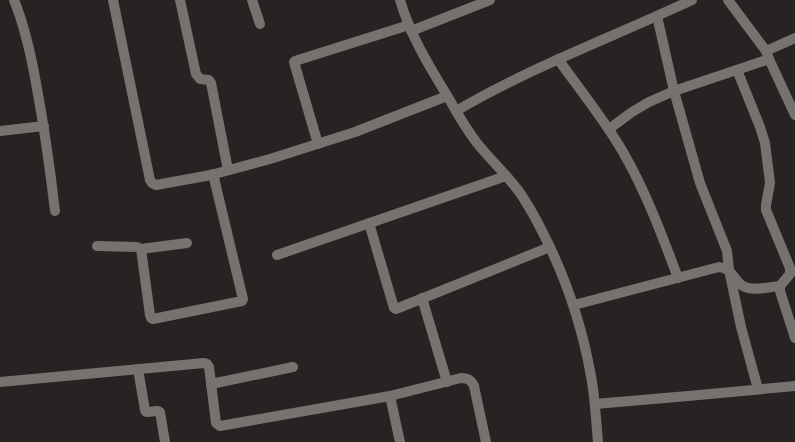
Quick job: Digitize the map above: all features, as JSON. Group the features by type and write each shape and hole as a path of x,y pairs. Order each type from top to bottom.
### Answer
{"street":[{"path":"14,0 30,51 44,126 55,211"},
{"path":"113,0 152,183 156,185 213,174 270,160 355,132 447,96"},
{"path":"180,0 196,74 200,79 209,80 211,83 228,170"},
{"path":"252,0 260,24"},
{"path":"400,0 416,43 429,68 477,142 524,198 550,247 574,305 583,339 595,404 598,442"},
{"path":"318,144 294,62 295,61 410,28 490,0"},
{"path":"456,111 478,98 558,59 692,0"},
{"path":"728,0 767,55 795,115"},
{"path":"657,16 674,91 700,183 727,251 729,270 741,327 758,389"},
{"path":"609,129 632,112 649,102 674,91 737,70 767,55 795,38"},
{"path":"558,59 609,129 622,151 661,231 678,278"},
{"path":"737,70 763,135 770,183 766,210 790,268 790,274 780,286 780,291 795,338"},
{"path":"0,131 44,126"},
{"path":"141,249 150,315 153,320 242,301 243,299 213,174"},
{"path":"278,255 506,176"},
{"path":"369,223 394,308 396,309 550,247"},
{"path":"97,246 137,247 141,249 187,243"},
{"path":"574,305 719,267 729,270 743,286 747,288 752,289 780,286"},
{"path":"422,298 447,382"},
{"path":"0,382 204,363 209,367 216,423 220,426 390,396 461,378 467,378 474,386 486,442"},
{"path":"211,384 293,367"},
{"path":"138,369 144,410 146,412 160,412 165,442"},
{"path":"595,404 795,386"},
{"path":"390,396 400,442"}]}
